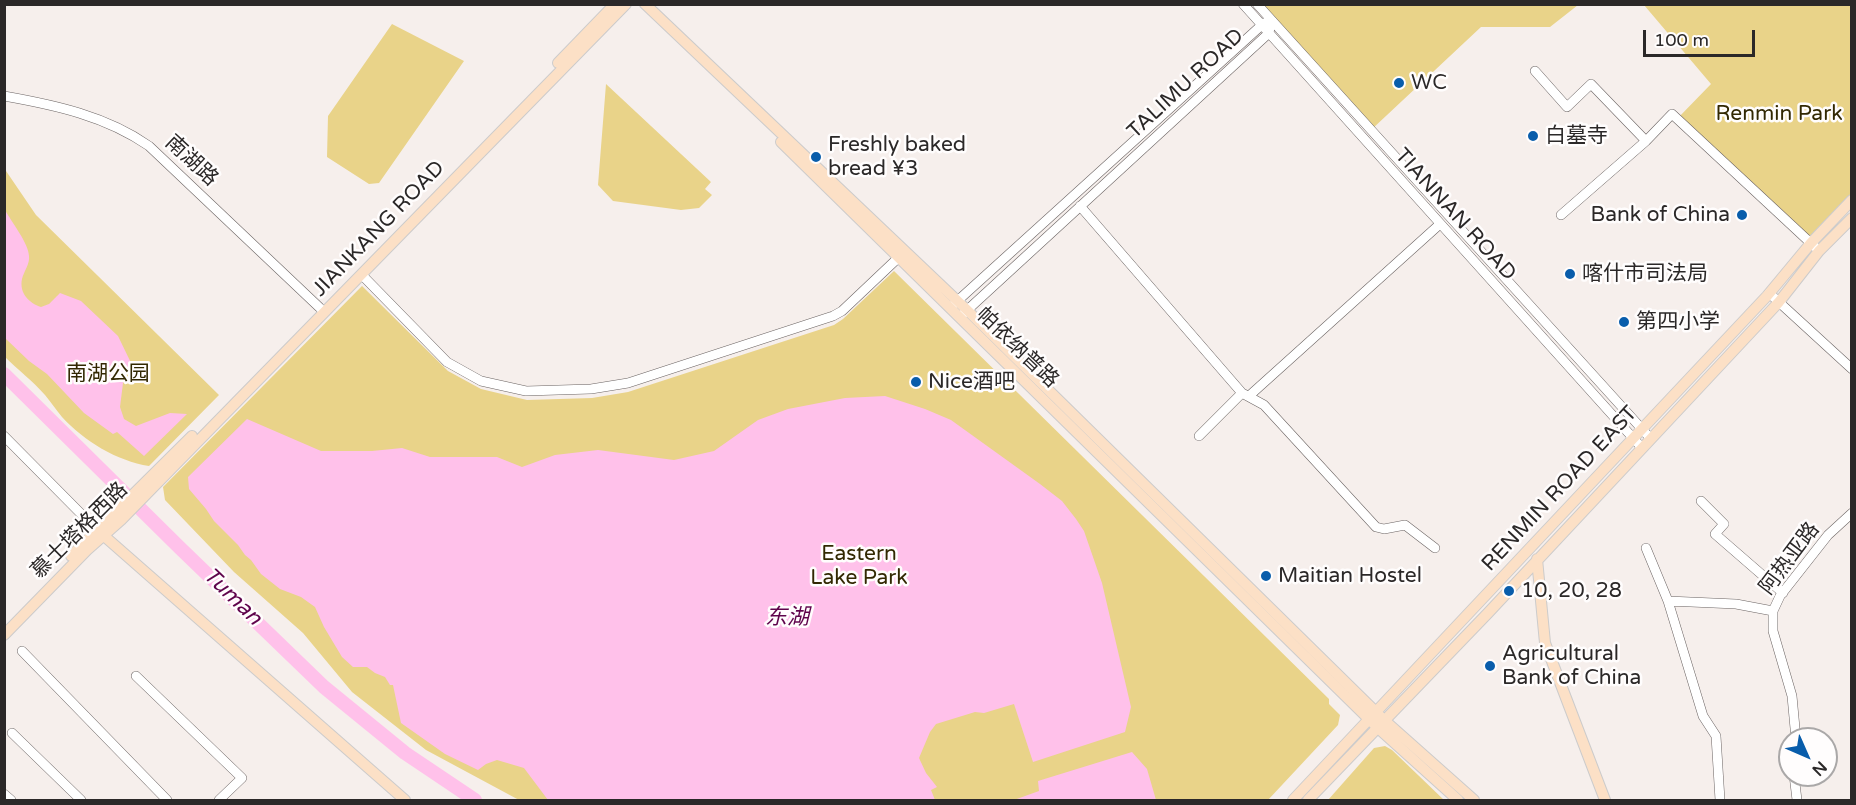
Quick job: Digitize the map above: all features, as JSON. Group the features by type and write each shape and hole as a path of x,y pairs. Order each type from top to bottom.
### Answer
{"main road":[{"name":"JIANKANG ROAD","path":"156,477 615,4"},
{"name":"JIANKANG ROAD","path":"156,477 362,274 626,4"},
{"name":"帕依纳普路","path":"639,4 898,258 954,305"},
{"name":"帕依纳普路","path":"645,4 878,224 963,314 1377,720"},
{"name":"RENMIN ROAD EAST","path":"1293,801 1538,560 1779,302 1815,247 1851,200"},
{"name":"RENMIN ROAD EAST","path":"1308,801 1377,720 1633,439 1769,293 1815,247 1851,218"},
{"name":"慕士塔格西路","path":"4,625 118,517 156,477"},
{"name":"慕士塔格西路","path":"4,635 100,532"},
{"path":"100,532 405,801"},
{"path":"1538,560 1545,643 1605,801"},
{"path":"1377,720 1458,801"},
{"path":"1377,720 1474,801"}],"street":[{"name":"TIANNAN ROAD","path":"1243,4 1642,448"},
{"name":"TIANNAN ROAD","path":"1257,4 1651,439"},
{"name":"TALIMU ROAD","path":"954,305 1260,25 1272,20"},
{"name":"TALIMU ROAD","path":"963,314 1269,33 1272,20"},
{"path":"1535,71 1567,107 1592,84 1646,141"},
{"name":"南湖路","path":"4,96 50,104 129,132 149,146 320,309"},
{"path":"1561,215 1646,141 1672,114 1815,247"},
{"path":"1080,206 1245,395 1264,405 1376,527 1384,529 1405,525 1435,548"},
{"path":"1199,436 1440,224"},
{"path":"362,274 447,362 481,381 526,391 561,391 628,383 833,316 842,311 898,258"},
{"path":"1769,293 1851,369"},
{"path":"4,436 100,532"},
{"path":"1701,501 1724,524 1716,534 1783,593"},
{"name":"阿热亚路","path":"1795,727 1792,696 1773,631 1773,611 1783,593 1828,535 1851,513"},
{"path":"1646,548 1668,601 1703,716 1716,736 1720,801"},
{"path":"1668,601 1736,604 1773,611"},
{"path":"22,651 167,801"},
{"path":"136,676 242,778 224,799"},
{"path":"12,733 81,801"},
{"path":"4,794 11,801"}],"green space":[{"path":"1257,5 1578,5 1550,27 1481,27 1371,130"},
{"name":"Renmin Park","path":"1644,5 1851,5 1851,200 1811,243 1677,119 1711,84"},
{"path":"392,24 464,61 379,183 369,184 327,157 328,116"},
{"path":"606,84 711,182 705,189 712,195 699,208 681,210 613,201 598,185"},
{"name":"南湖公园","path":"4,168 36,215 219,395 149,466 113,455 80,434 62,417 40,390 5,357"},
{"name":"东湖","path":"894,271 1329,699 1329,704 1340,715 1338,725 1268,800 519,800 426,750 352,692 303,633 234,572 165,500 163,487 362,286 448,371 481,389 527,400 592,398 628,392 834,325"},
{"path":"1385,746 1444,800 1328,800 1374,748"}],"water":[{"path":"5,210 28,251 29,262 21,284 26,297 41,307 49,304 60,293 81,301 118,336 133,367 124,375 120,407 124,419 136,426 170,413 187,414 144,456 117,432 113,434 84,413 47,374 29,361 5,338"},
{"name":"东湖","path":"885,396 951,420 1062,501 1076,519 1084,531 1102,583 1131,707 1125,732 1033,762 1014,704 984,713 975,712 936,724 919,758 926,773 937,787 931,790 935,800 548,800 524,768 497,760 478,770 445,754 401,723 393,685 390,685 385,677 367,667 353,667 342,657 315,607 301,597 280,589 261,574 189,489 188,477 247,419 321,451 372,451 402,448 430,457 497,457 522,467 555,455 598,450 674,460 714,451 758,420 788,409 845,398"},
{"path":"1132,752 1147,769 1156,800 1014,800 1039,791 1038,781"}],"waterway":[{"name":"Tuman","path":"4,374 324,687 405,753 475,800"}],"place":[{"name":"WC","path":"1399,83"},
{"name":"白墓寺","path":"1533,136"},
{"name":"Freshly baked bread ¥3","path":"816,157"},
{"name":"Bank of China","path":"1742,215"},
{"name":"喀什市司法局","path":"1570,274"},
{"name":"第四小学","path":"1624,322"},
{"name":"Nice酒吧","path":"916,382"},
{"name":"Maitian Hostel","path":"1266,576"},
{"name":"10, 20, 28","path":"1509,591"},
{"name":"Agricultural Bank of China","path":"1490,666"}],"park label":[{"name":"Eastern Lake Park","path":"859,566"}]}
